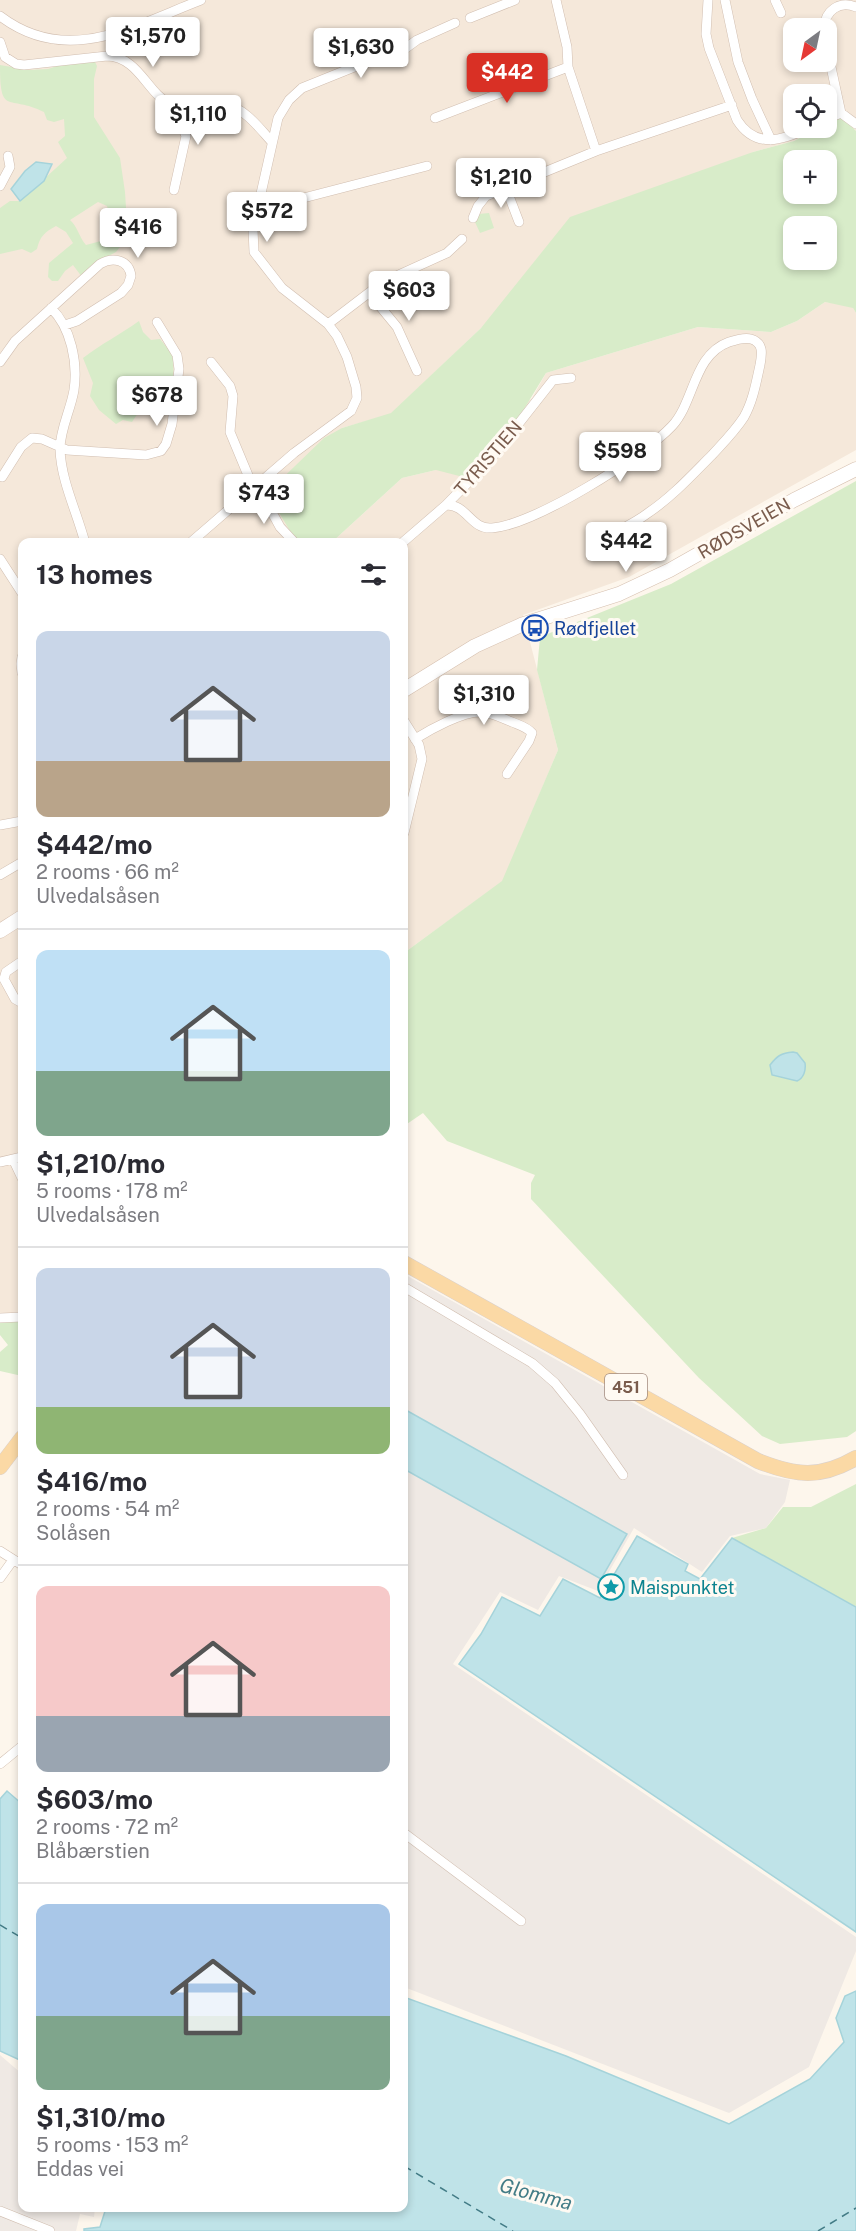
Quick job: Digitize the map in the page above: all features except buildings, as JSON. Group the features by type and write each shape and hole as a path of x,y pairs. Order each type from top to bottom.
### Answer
{"main road":[{"name":"451","path":"408,1265 758,1461 788,1472 809,1474 843,1465 856,1458"},
{"path":"0,1467 18,1443"}],"street":[{"path":"470,18 515,0"},
{"path":"556,0 567,47 568,67 596,151"},
{"path":"708,0 706,34 709,48 743,130 758,140 783,138"},
{"path":"725,0 738,62 771,140"},
{"path":"775,0 781,13"},
{"path":"0,16 8,22 46,38 73,42 96,39 195,1"},
{"path":"826,18 838,5 856,7"},
{"path":"8,22 0,42 5,57 16,64 107,56 120,57 132,64 166,102 174,107 224,105 234,107 272,142"},
{"path":"195,538 294,453 337,422 355,406 357,398 347,357 337,336 328,324 282,288 254,252 253,229 256,210 278,118 289,100 302,88 364,63 395,56 417,40 455,23"},
{"path":"435,118 568,67"},
{"path":"832,72 841,112 856,124"},
{"path":"473,218 478,206 486,196 596,151 732,105"},
{"path":"174,107 186,136 174,190"},
{"path":"837,114 841,112"},
{"path":"0,186 10,167 8,156"},
{"path":"256,210 427,166"},
{"path":"506,188 519,222"},
{"path":"328,324 383,282 447,253 462,238"},
{"path":"0,362 15,341 105,261 116,259 126,265 131,276 125,290 77,321 65,325"},
{"path":"369,293 397,327 417,371"},
{"path":"51,308 65,325 75,370 74,390 60,448 68,487 83,538"},
{"path":"2,477 28,439 37,438 60,448 146,455 157,453 164,448 172,424 178,388 179,361 157,322"},
{"path":"446,505 460,507 473,522 481,527 500,527 533,517 620,467 666,431 684,410 706,360 720,345 747,338 754,340 760,345 762,355 755,391 744,417 733,432 691,476 663,501 648,513 605,538"},
{"path":"211,362 230,386 232,396 231,437 255,486 280,527 290,538"},
{"name":"TYRISTIEN","path":"408,538 446,505 490,460 553,380 571,378"},
{"name":"RØDSVEIEN","path":"408,688 475,646 513,629 619,594 670,570 794,500 856,469"},
{"path":"0,559 18,587"},
{"path":"416,739 439,724 471,713 484,712 499,716 532,733 507,774"},
{"path":"408,727 421,750 422,764 408,818"},
{"path":"0,825 18,821"},
{"path":"0,875 18,864"},
{"path":"0,931 18,920"},
{"path":"18,964 6,972 4,979 18,1001"},
{"path":"0,1162 18,1158"},
{"path":"408,1289 532,1363 555,1383 623,1475"},
{"path":"0,1318 18,1317"},
{"path":"0,1551 18,1563"},
{"path":"0,1578 13,1560"},
{"path":"0,1764 18,1749"},
{"path":"408,1836 521,1921"},
{"path":"0,2211 50,2231"}],"shaded area":[{"path":"0,0 856,0 856,131 840,115 837,117 837,84 783,84 783,138 800,138 753,152 481,328 391,414 342,428 295,538 18,538 18,1320 0,1320"},
{"path":"825,302 852,306 856,313 856,450 629,577 523,615 558,750 503,881 408,950 408,538 336,538 402,478 436,470 532,398 546,373 698,327 771,332 797,321"},
{"path":"408,1276 760,1474 790,1480 785,1502 766,1528 730,1536 702,1572 634,1528 598,1591 559,1576 538,1610 500,1592 453,1664 856,1937 856,1951 809,2067 729,2113 408,1989"},
{"path":"0,2055 18,2071 18,2212 95,2212 94,2217 80,2214 76,2231 0,2231"}],"green space":[{"path":"95,62 97,66 94,79 94,117 120,158 128,239 123,241 112,224 107,206 98,202 70,220 86,245 112,238 120,247 116,252 99,261 82,277 73,265 58,281 52,281 48,277 49,263 73,243 66,232 56,226 49,230 37,249 31,253 22,249 0,254 0,208 10,201 20,201 67,158 58,142 65,136 64,119 54,122 47,120 44,112 4,98 0,81 0,65 29,70 48,69 63,64"},
{"path":"840,115 856,131 856,313 853,308 825,302 797,321 771,332 698,327 546,373 510,432 467,478 436,470 402,478 336,538 294,538 267,493 324,438 342,428 391,413 481,328 570,217 753,152 800,138 837,138 837,117"},
{"path":"489,213 494,228 480,233 475,222 479,214"},
{"path":"139,321 143,332 151,340 160,339 173,355 174,385 169,412 138,413 132,422 123,420 116,424 99,410 90,396 93,383 83,358"},
{"path":"856,481 856,1431 847,1437 780,1444 762,1436 699,1378 531,1199 531,1183 535,1175 447,1141 423,1113 408,1123 408,950 502,881 558,750 537,670 540,637 671,584"},
{"path":"0,1320 18,1320 18,1375 0,1371 0,1352 8,1345 0,1335"},
{"path":"856,1484 856,1607 732,1538 766,1528 783,1507 811,1507"}],"water":[{"path":"36,162 52,164 44,181 20,201 11,189 25,171"},
{"path":"797,1053 805,1063 803,1076 797,1081 772,1075 770,1065 775,1059 782,1054"},
{"path":"408,1411 627,1534 601,1579 408,1471"},
{"path":"637,1536 688,1564 685,1571 700,1579 732,1538 856,1607 856,1932 459,1664 481,1634 502,1597 540,1616 563,1579 600,1598"},
{"path":"7,1791 18,1801 18,2059 0,2051 0,1799"},
{"name":"Glomma","path":"856,1991 856,2231 84,2231 84,2229 100,2227 105,2212 408,2212 408,1998 566,2056 729,2124 810,2079 844,2042 836,2018 845,1996"}],"ferry route":[{"path":"0,1925 18,1936"},
{"path":"408,2168 513,2231"},
{"path":"818,2231 856,2208"}],"place":[{"name":"Rødfjellet","path":"535,628"},
{"name":"Maispunktet","path":"611,1587"}]}
